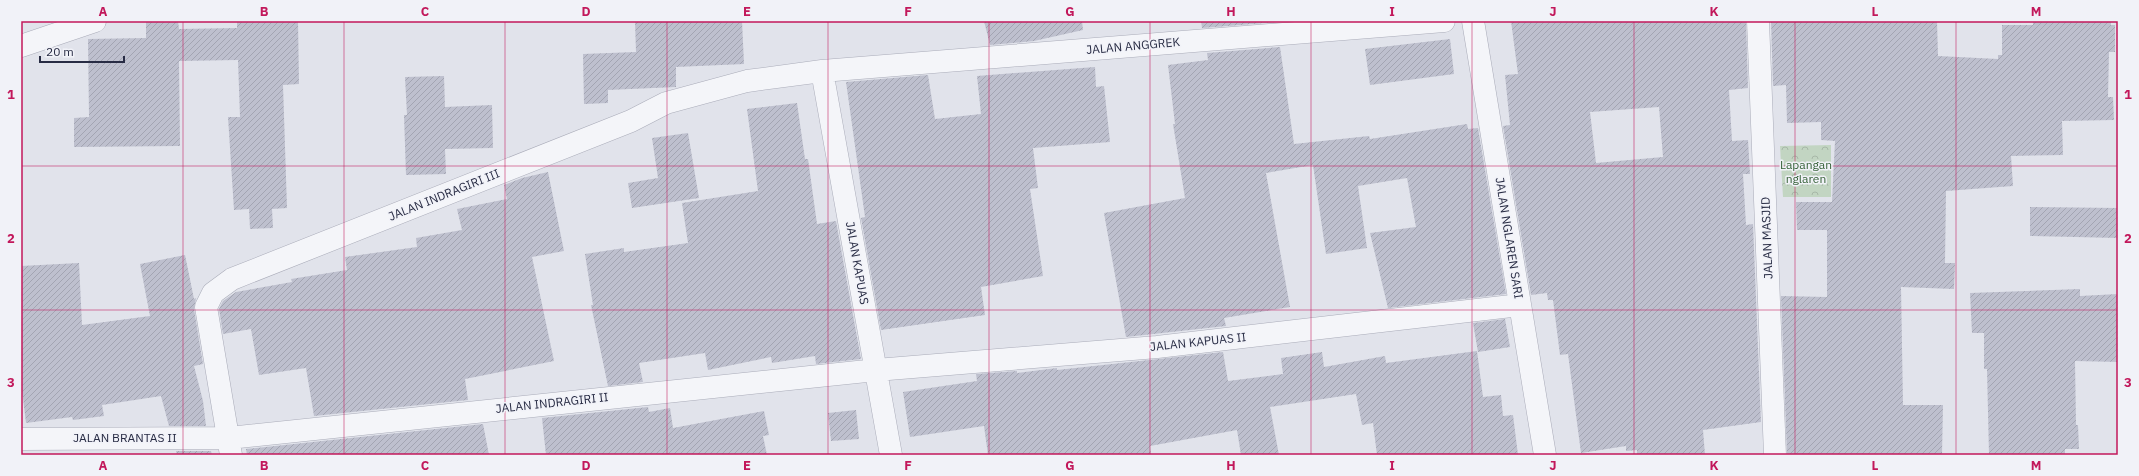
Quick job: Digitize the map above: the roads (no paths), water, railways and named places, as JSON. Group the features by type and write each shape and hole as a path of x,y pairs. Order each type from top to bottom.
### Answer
{"street":[{"path":"21,46 95,21"},
{"name":"JALAN ANGGREK","path":"822,71 1444,21"},
{"name":"JALAN NGLAREN SARI","path":"1473,21 1545,455"},
{"name":"JALAN MASJID","path":"1758,21 1775,455"},
{"name":"JALAN KAPUAS","path":"822,71 891,455"},
{"name":"JALAN INDRAGIRI III","path":"230,447 206,307 213,293 232,279 631,122 666,103 747,81 822,71"},
{"name":"JALAN KAPUAS II","path":"876,370 1156,347 1520,305"},
{"name":"JALAN INDRAGIRI II","path":"230,447 876,370"},
{"name":"JALAN BRANTAS II","path":"21,439 230,447"}],"park label":[{"name":"Lapangan nglaren","path":"1806,172"}]}
